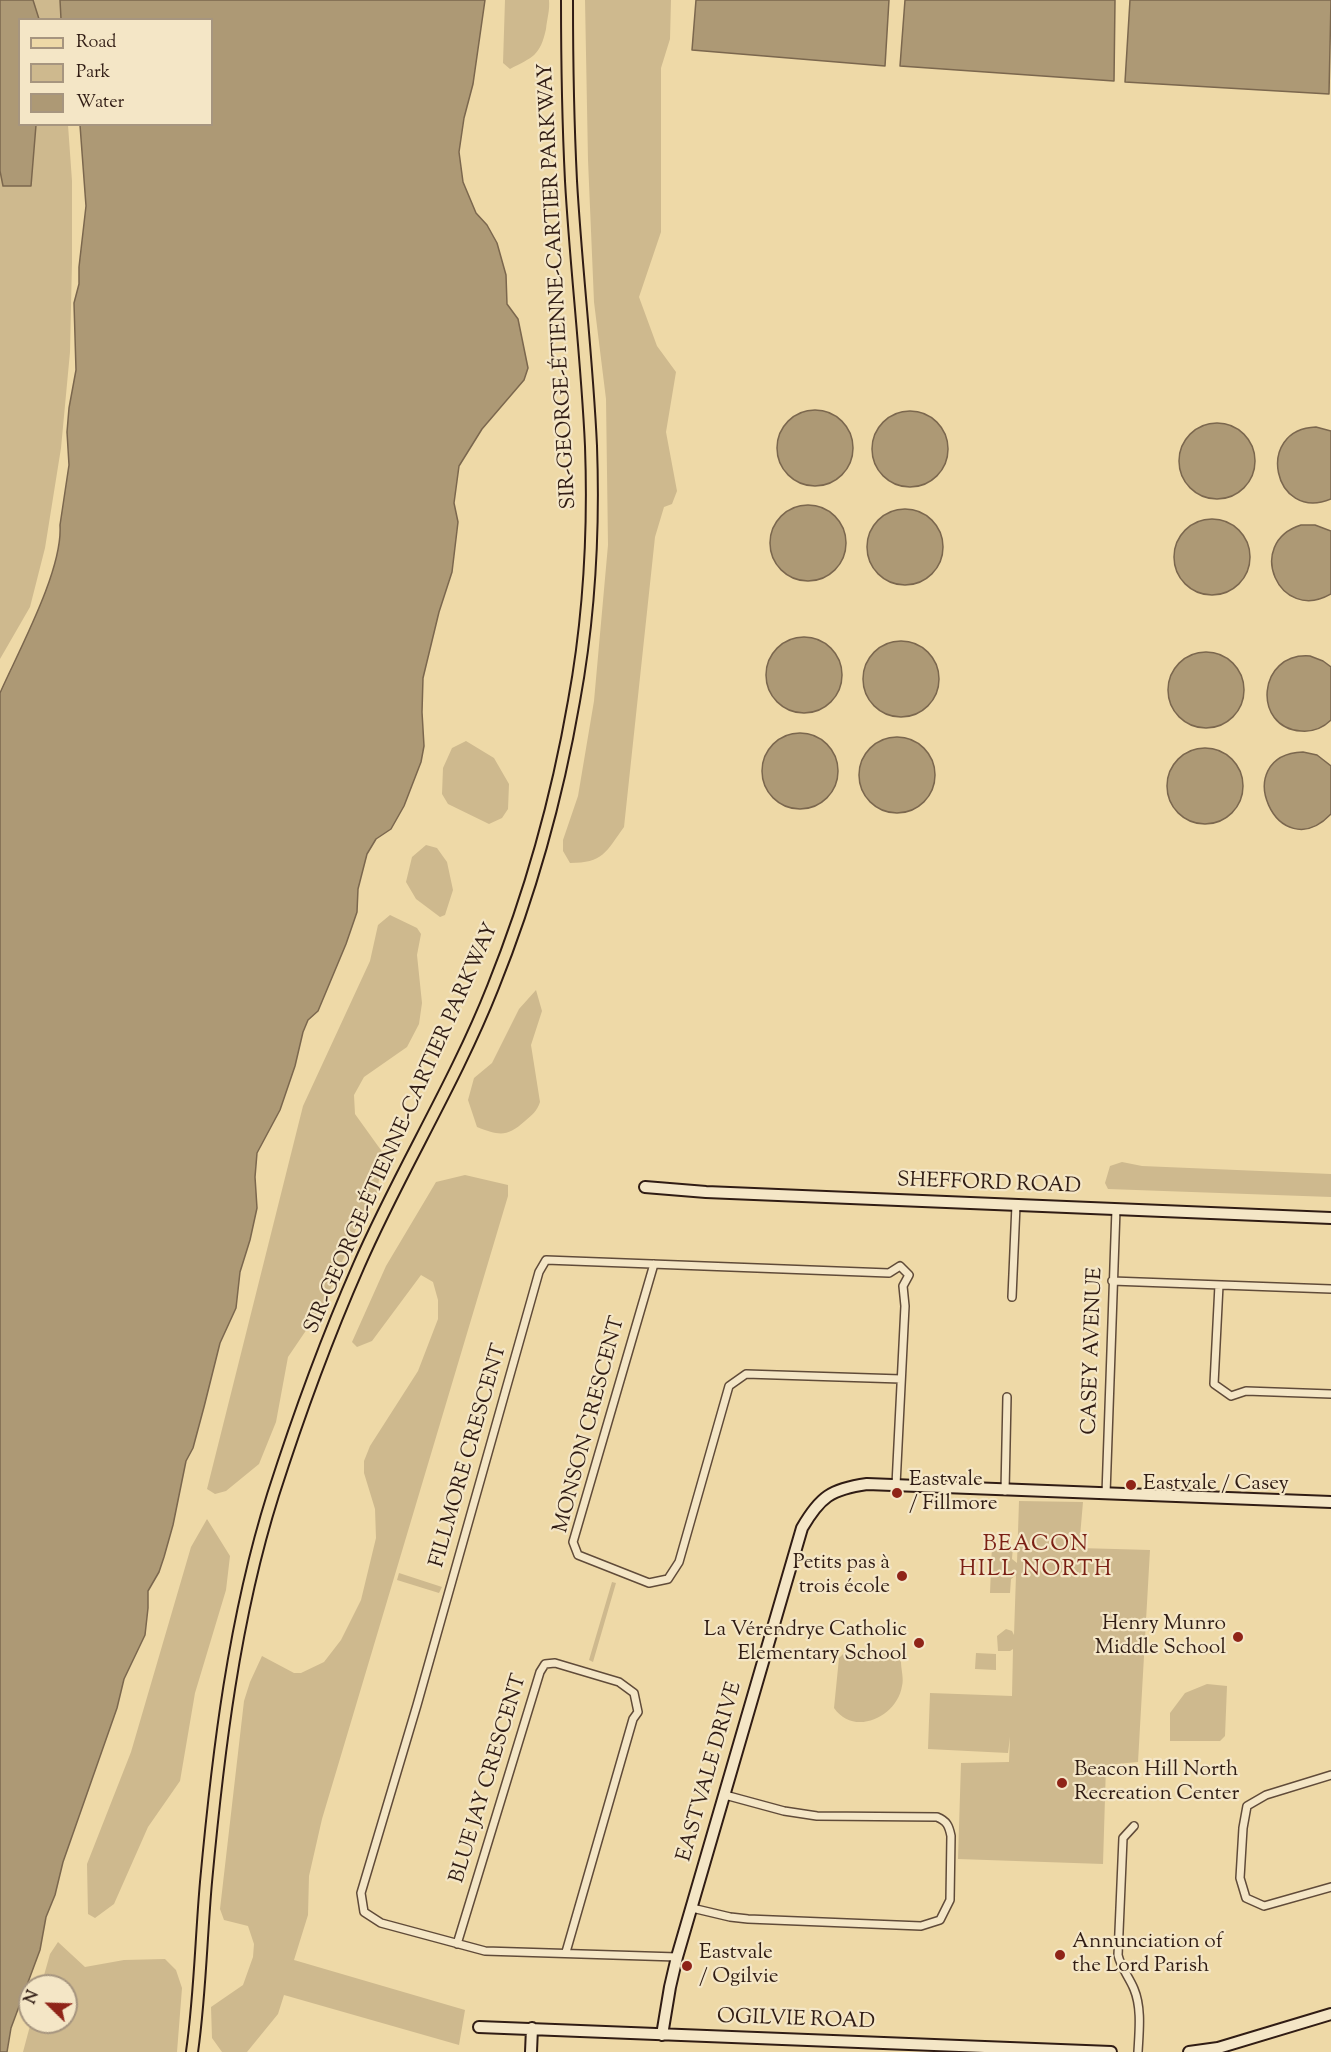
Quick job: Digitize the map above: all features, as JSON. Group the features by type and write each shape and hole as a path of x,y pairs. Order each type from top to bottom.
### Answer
{"main road":[{"name":"SIR-GEORGE-ÉTIENNE-CARTIER PARKWAY","path":"192,2052 196,2026 206,1877 229,1682 272,1498 313,1380 360,1263 492,991 526,902 551,810 576,694 590,570 591,448 571,180 567,0"}],"street":[{"name":"SHEFFORD ROAD","path":"645,1187 706,1192 1331,1218"},
{"path":"1012,1297 1016,1204"},
{"name":"CASEY AVENUE","path":"1106,1494 1116,1209"},
{"name":"FILLMORE CRESCENT","path":"677,1957 485,1951 381,1923 364,1912 361,1893 417,1705 539,1272 546,1260 889,1273 900,1266 909,1275 903,1286 905,1306 896,1485"},
{"name":"MONSON CRESCENT","path":"654,1264 573,1542 578,1555 592,1562 649,1582 668,1579 679,1562 729,1386 746,1374 901,1379"},
{"path":"1112,1281 1331,1289"},
{"path":"1219,1285 1214,1384 1231,1396 1246,1391 1331,1394"},
{"path":"1005,1491 1007,1397"},
{"name":"EASTVALE DRIVE","path":"662,2035 677,1957 802,1528 813,1509 826,1496 836,1491 867,1484 1331,1502"},
{"name":"BLUE JAY CRESCENT","path":"457,1944 540,1672 545,1664 555,1663 619,1682 634,1693 638,1713 633,1719 566,1952"},
{"path":"1331,1775 1266,1795 1247,1806 1243,1828 1240,1878 1246,1898 1264,1906 1331,1887"},
{"path":"692,1908 748,1919 921,1926 940,1920 950,1900 951,1836 949,1826 938,1817 817,1816 783,1811 725,1795"},
{"path":"1134,1826 1123,1838 1118,1955 1120,1966 1134,1988 1138,2003 1138,2052"},
{"path":"1189,2052 1218,2049 1331,2014"},
{"name":"OGILVIE ROAD","path":"479,2027 1112,2052"},
{"path":"531,2052 532,2028"}],"green space":[{"path":"33,0 60,0 61,18 39,18"},
{"path":"505,0 549,0 546,29 541,45 534,55 510,69 503,63"},
{"path":"585,0 671,0 670,39 661,68 661,232 639,297 657,346 676,372 666,432 677,491 672,504 664,507 655,537 624,827 608,849 597,858 570,863 563,851 563,840 578,796 594,701 608,545 606,399 594,302"},
{"path":"36,126 68,126 72,181 72,262 70,352 61,448 45,548 30,607 0,659 0,171 3,186 31,186"},
{"path":"466,741 494,758 509,784 508,809 502,818 489,824 448,804 442,794 443,768 452,748"},
{"path":"426,845 437,848 447,862 453,890 445,915 440,917 416,899 406,882 412,857"},
{"path":"390,915 417,928 421,934 417,955 422,1003 419,1024 407,1047 364,1077 354,1095 355,1114 383,1153 376,1199 357,1227 324,1304 288,1357 276,1422 259,1464 226,1491 215,1494 207,1489 303,1106 370,961 378,925"},
{"path":"536,990 542,1011 531,1045 539,1105 530,1117 508,1132 498,1133 477,1127 468,1100 474,1078 492,1063 519,1009"},
{"path":"1122,1162 1142,1166 1331,1174 1331,1197 1108,1189 1105,1183 1110,1166"},
{"path":"465,1175 508,1185 508,1196 322,1819 309,1876 308,1915 294,1960 465,2010 459,2045 284,1995 278,2014 247,2052 222,2052 212,2038 211,2007 243,1985 253,1957 254,1944 248,1926 224,1920 220,1909 244,1701 262,1656 294,1673 301,1673 324,1662 341,1640 361,1600 376,1538 375,1509 364,1473 364,1461 370,1446 418,1371 438,1319 438,1300 433,1282 421,1275 372,1341 357,1347 352,1342 386,1266 436,1182"},
{"path":"1019,1501 1083,1502 1079,1548 1150,1550 1138,1762 1106,1765 1103,1864 958,1859 961,1763 1009,1762 1010,1737 1008,1753 928,1749 930,1693 1012,1696 1013,1649 998,1651 997,1636 1006,1629 1012,1631 1014,1635 1016,1575 1011,1579 1010,1593 990,1593 992,1544 1013,1546 1012,1559 1017,1563"},
{"path":"207,1519 230,1556 226,1590 195,1693 180,1781 148,1827 114,1904 95,1918 88,1914 87,1864 131,1752 191,1547"},
{"path":"399,1573 442,1587 439,1593 397,1580"},
{"path":"612,1582 616,1583 593,1662 589,1660"},
{"path":"846,1651 895,1655 901,1662 903,1683 898,1697 892,1707 874,1720 852,1721 842,1717 834,1708 839,1658"},
{"path":"976,1653 996,1654 996,1670 975,1669"},
{"path":"1207,1684 1227,1686 1225,1736 1220,1741 1170,1741 1170,1713 1185,1693"},
{"path":"58,1942 85,1967 124,1960 165,1959 176,1970 182,1988 177,2052 23,2052 28,2034 78,2034 78,1974 44,1974 50,1954"}],"water":[{"path":"0,0 33,0 39,18 18,18 18,126 36,126 31,186 3,186 0,171"},
{"path":"60,0 485,0 473,84 464,118 459,152 463,182 476,213 487,225 497,243 506,275 507,304 518,319 528,368 524,380 482,429 459,466 454,503 458,522 452,572 439,612 423,678 424,746 421,762 404,806 391,829 376,839 367,854 358,889 357,912 346,944 318,1011 308,1020 280,1110 257,1153 255,1177 257,1208 240,1272 236,1308 220,1343 193,1448 186,1461 164,1557 159,1572 148,1591 145,1635 124,1679 117,1708 63,1862 55,1895 46,1917 40,1950 31,1974 18,1974 18,2009 11,2028 7,2052 0,2052 0,693 38,610 55,564 59,543 69,465 67,432 69,408 76,370 74,303 79,284 86,206 80,126 213,126 213,18 61,18"},
{"path":"696,0 889,0 885,66 692,50"},
{"path":"905,0 1115,0 1114,81 900,66"},
{"path":"1130,0 1331,0 1329,94 1125,82"},
{"path":"815,410 829,413 842,421 850,434 853,448 850,462 842,475 829,483 815,486 801,483 788,475 780,462 777,448 780,434 788,421 801,413"},
{"path":"910,411 924,414 937,422 945,435 948,449 945,463 937,476 924,484 910,487 896,484 883,476 875,463 872,449 875,435 883,422 896,414"},
{"path":"1217,423 1231,426 1244,434 1252,447 1255,461 1252,475 1244,488 1231,496 1217,499 1203,496 1190,488 1182,475 1179,461 1182,447 1190,434 1203,426"},
{"path":"1316,427 1331,431 1331,499 1311,503 1295,498 1284,487 1278,473 1278,457 1284,442 1296,432"},
{"path":"808,505 822,508 835,516 843,529 846,543 843,557 835,570 822,578 808,581 794,578 781,570 773,557 770,543 773,529 781,516 794,508"},
{"path":"905,509 919,512 932,520 940,533 943,547 940,561 932,574 919,582 905,585 891,582 878,574 870,561 867,547 870,533 878,520 891,512"},
{"path":"1212,519 1226,522 1239,530 1247,543 1250,557 1247,571 1239,584 1226,592 1212,595 1198,592 1185,584 1177,571 1174,557 1177,543 1185,530 1198,522"},
{"path":"1301,525 1315,525 1331,531 1331,594 1312,600 1296,598 1284,590 1275,578 1272,563 1274,548 1284,534"},
{"path":"804,637 818,640 831,648 839,661 842,675 839,689 831,702 818,710 804,713 790,710 777,702 769,689 766,675 769,661 777,648 790,640"},
{"path":"901,641 915,644 928,652 936,665 939,679 936,693 928,706 915,714 901,717 887,714 874,706 866,693 863,679 866,665 874,652 887,644"},
{"path":"1206,652 1220,655 1233,663 1241,676 1244,690 1241,704 1233,717 1220,725 1206,728 1192,725 1179,717 1171,704 1168,690 1171,676 1179,663 1192,655"},
{"path":"1310,656 1331,667 1331,720 1318,729 1301,731 1285,727 1274,717 1268,705 1267,691 1271,677 1279,666 1292,658"},
{"path":"800,733 814,736 827,744 835,757 838,771 835,785 827,798 814,806 800,809 786,806 773,798 765,785 762,771 765,757 773,744 786,736"},
{"path":"897,737 911,740 924,748 932,761 935,775 932,789 924,802 911,810 897,813 883,810 870,802 862,789 859,775 862,761 870,748 883,740"},
{"path":"1205,748 1219,751 1232,759 1240,772 1243,786 1240,800 1232,813 1219,821 1205,824 1191,821 1178,813 1170,800 1167,786 1170,772 1178,759 1191,751"},
{"path":"1303,752 1317,755 1331,766 1331,814 1311,828 1294,828 1279,820 1269,805 1264,788 1268,771 1280,758"}],"place":[{"name":"Eastvale / Casey","path":"1131,1485"},
{"name":"Eastvale / Fillmore","path":"897,1493"},
{"name":"Petits pas à trois école","path":"902,1576"},
{"name":"Henry Munro Middle School","path":"1238,1637"},
{"name":"La Vérendrye Catholic Elementary School","path":"919,1643"},
{"name":"Beacon Hill North Recreation Center","path":"1062,1783"},
{"name":"Annunciation of the Lord Parish","path":"1060,1955"},
{"name":"Eastvale / Ogilvie","path":"687,1966"}],"district":[{"name":"BEACON HILL NORTH","path":"1036,1559"}]}
